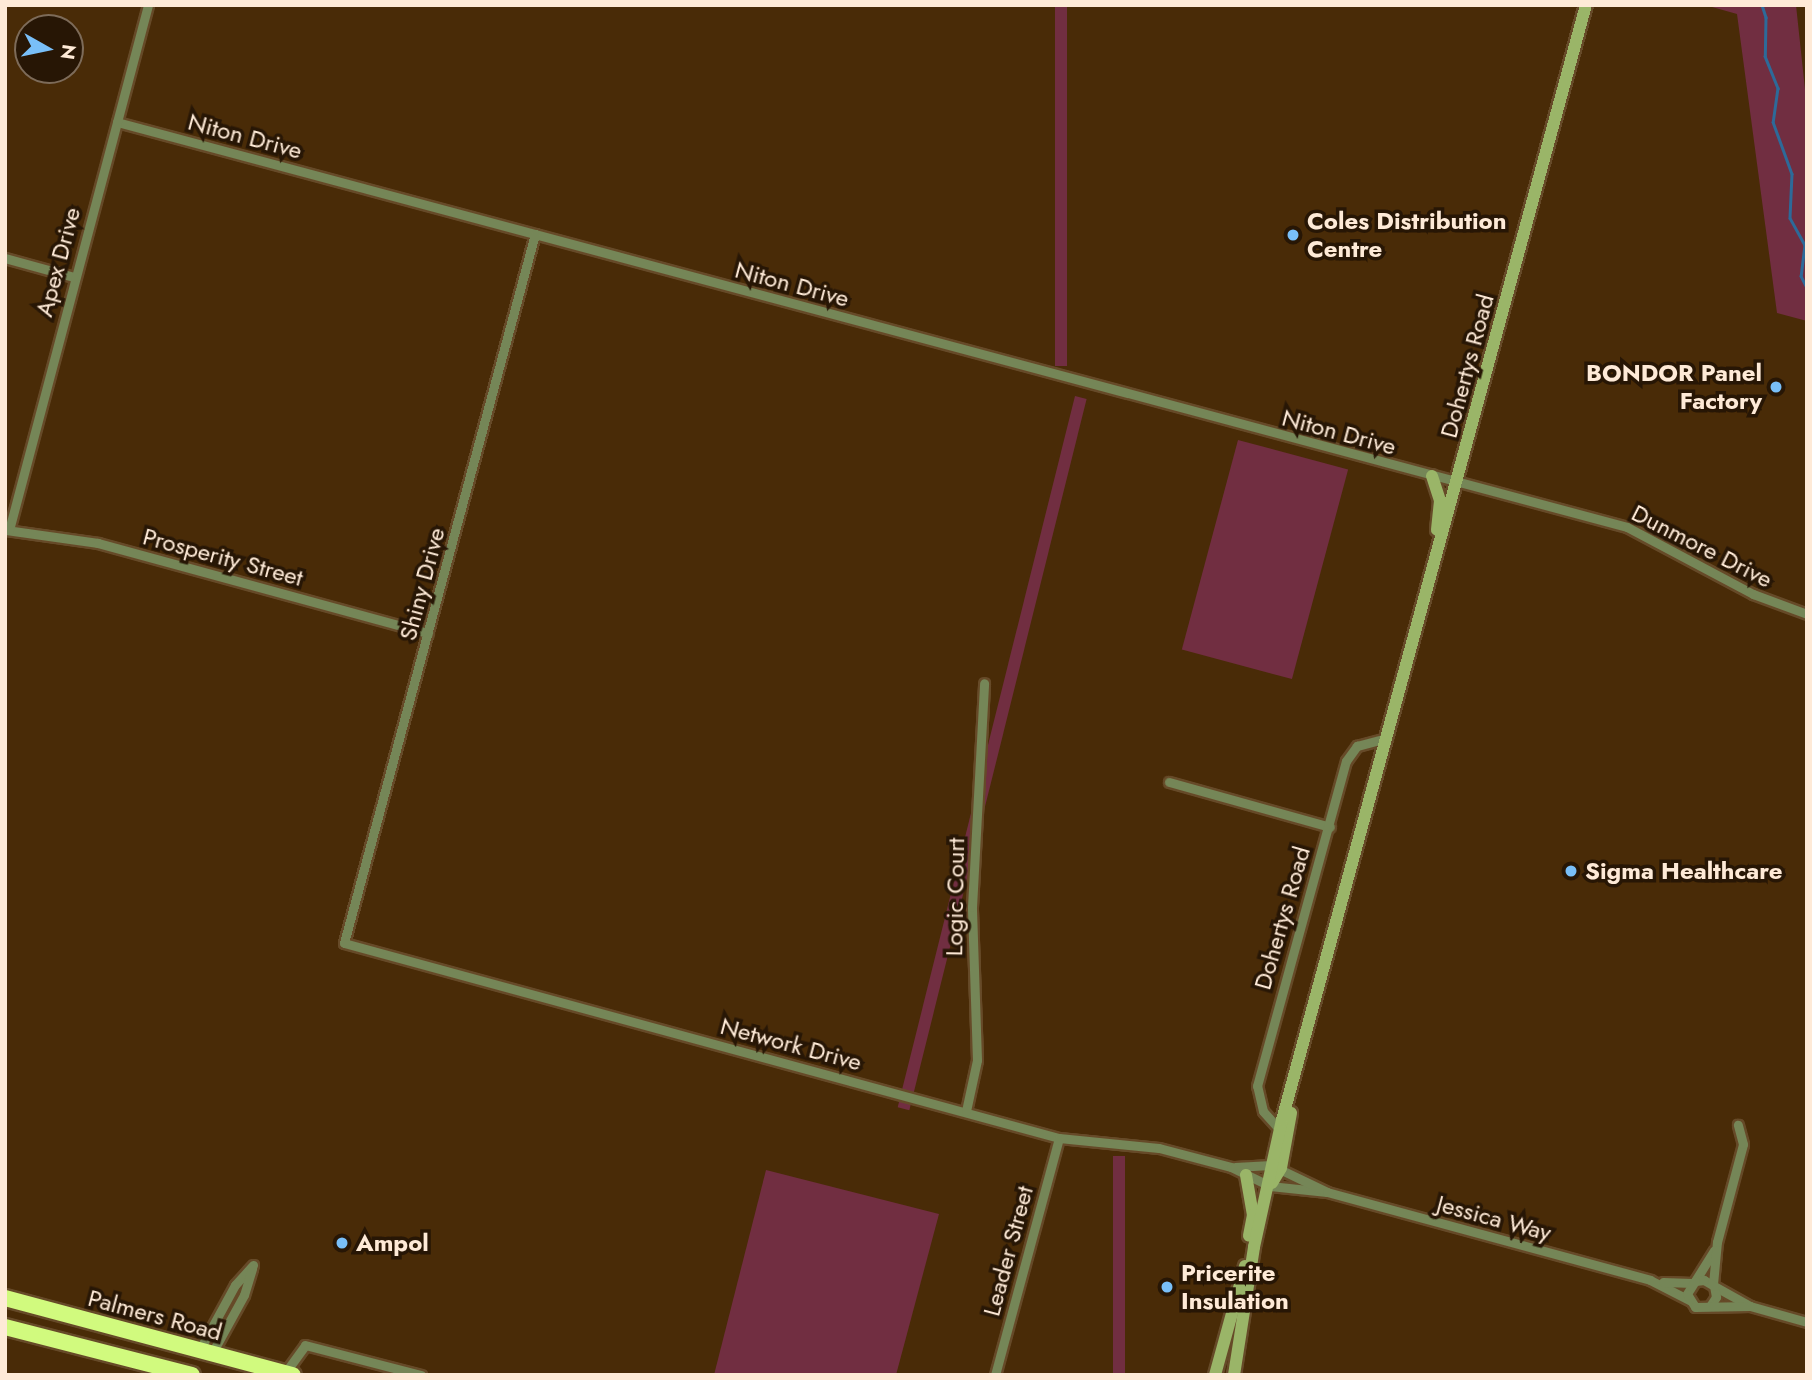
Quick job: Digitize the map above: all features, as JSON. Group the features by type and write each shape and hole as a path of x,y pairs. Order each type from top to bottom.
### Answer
{"highway":[{"name":"Palmers Road","path":"5,1298 289,1374"},
{"name":"Palmers Road","path":"5,1327 189,1375"},
{"path":"189,1375 205,1353"},
{"path":"202,1375 205,1353"}],"main road":[{"name":"Dohertys Road","path":"1276,1166 1279,1130 1586,5"},
{"path":"1414,639 1416,608 1439,522 1440,501 1432,476"},
{"name":"Dohertys Road","path":"1234,1375 1254,1247 1276,1166 1297,1070"},
{"path":"1243,1271 1253,1215 1246,1175"},
{"name":"Dohertys Road","path":"1215,1375 1243,1271 1254,1247"}],"street":[{"name":"Apex Drive","path":"7,530 148,5"},
{"name":"Niton Drive","path":"117,122 1457,483"},
{"name":"Shiny Drive","path":"344,943 536,234"},
{"path":"5,258 74,277"},
{"name":"Dunmore Drive","path":"1457,483 1627,527 1753,594 1807,614"},
{"name":"Prosperity Street","path":"7,530 98,543 428,633"},
{"name":"Logic Court","path":"966,1111 976,1060 972,907 984,683"},
{"name":"Dohertys Road","path":"1279,1130 1263,1111 1257,1086 1349,752 1371,739 1387,738"},
{"path":"1169,782 1330,827"},
{"name":"Network Drive","path":"344,943 1059,1138 1137,1144 1231,1167 1270,1186"},
{"path":"1710,1306 1716,1297 1713,1285 1717,1242 1743,1144 1738,1125"},
{"name":"Leader Street","path":"995,1375 1059,1138"},
{"name":"Network Drive","path":"1231,1167 1276,1166"},
{"name":"Jessica Way","path":"1276,1166 1326,1192"},
{"name":"Jessica Way","path":"1270,1186 1326,1192 1650,1280 1689,1300"},
{"path":"1717,1242 1694,1282 1689,1300 1698,1308 1750,1306"},
{"path":"253,1265 244,1295 205,1353 235,1285 253,1265"},
{"name":"Jessica Way","path":"1650,1280 1694,1282"},
{"path":"1694,1282 1713,1285 1750,1306 1807,1322"},
{"path":"289,1374 305,1345 421,1375"}],"shaded area":[{"path":"1055,5 1067,5 1067,366 1055,366"},
{"path":"1705,5 1796,5 1807,108 1807,321 1777,313 1737,14"},
{"path":"1075,396 1087,399 909,1110 898,1107"},
{"path":"1238,440 1348,470 1292,679 1182,650"},
{"path":"1113,1156 1125,1156 1125,1375 1113,1375"},
{"path":"766,1170 939,1214 896,1375 714,1375"}],"waterway":[{"path":"1762,5 1766,17 1765,56 1778,88 1773,122 1792,174 1790,218 1805,245 1801,276 1807,288"}],"place":[{"name":"Coles Distribution Centre","path":"1293,235"},
{"name":"BONDOR Panel Factory","path":"1776,387"},
{"name":"Sigma Healthcare","path":"1571,871"},
{"name":"Ampol","path":"342,1243"},
{"name":"Pricerite Insulation","path":"1167,1287"}]}
